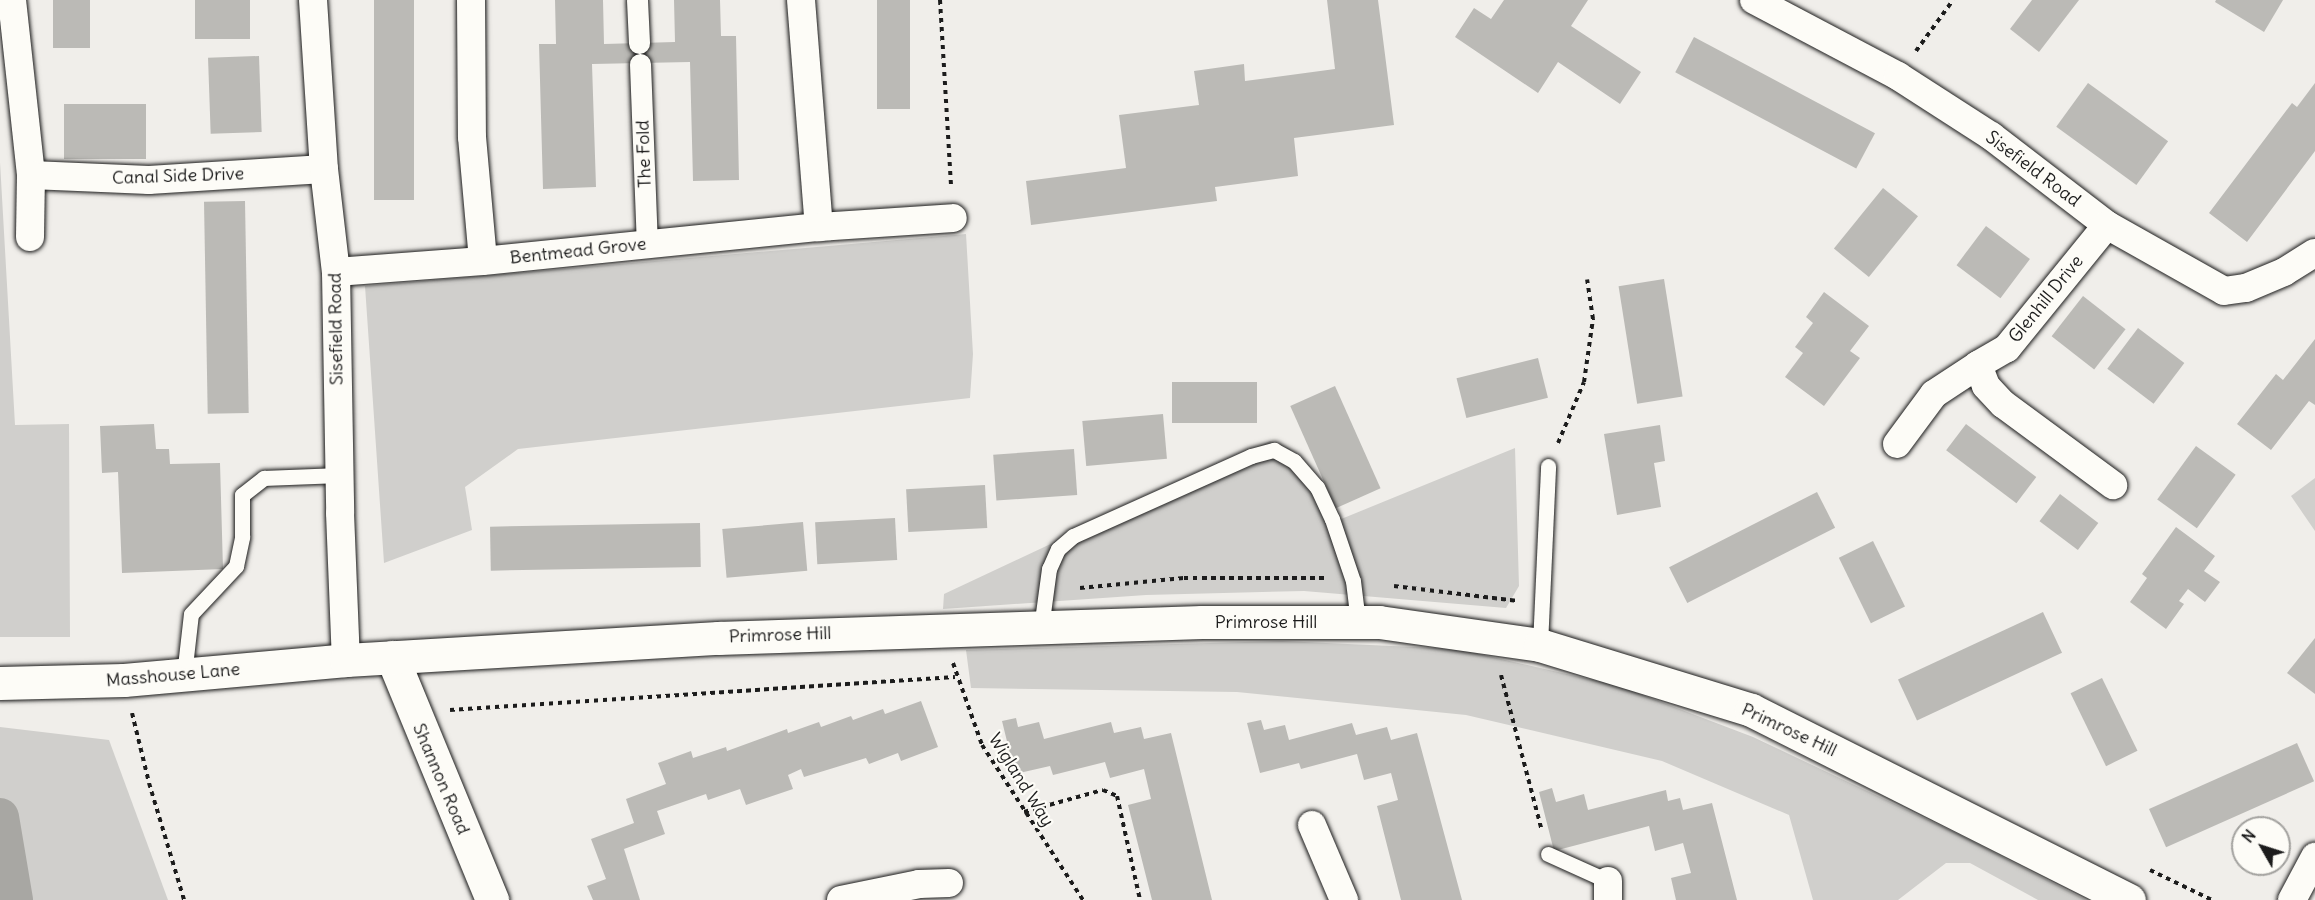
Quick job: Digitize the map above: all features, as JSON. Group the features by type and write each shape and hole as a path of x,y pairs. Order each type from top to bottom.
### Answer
{"street":[{"path":"12,0 31,175 30,237"},
{"name":"Sisefield Road","path":"313,0 324,169 336,272 339,475 346,660"},
{"path":"471,0 472,137 483,261"},
{"name":"The Fold","path":"637,0 647,244"},
{"path":"801,0 819,227"},
{"name":"Sisefield Road","path":"1754,0 1898,76 1991,136 2107,225 2224,291 2246,288 2284,272 2315,253"},
{"name":"Canal Side Drive","path":"31,175 149,180 324,169"},
{"name":"Bentmead Grove","path":"336,272 483,261 819,227 952,218"},
{"name":"Glenhill Drive","path":"1897,444 1934,394 2007,348 2107,225"},
{"path":"1978,365 1986,387 2003,404 2113,485"},
{"name":"Primrose Hill","path":"346,660 718,638 1202,622 1379,622 1540,645 1751,710 2129,900"},
{"name":"Shannon Road","path":"392,657 413,713 492,900"},
{"name":"Masshouse Lane","path":"2,683 124,680 346,660"},
{"path":"1312,825 1344,900"},
{"path":"2292,900 2315,857"},
{"path":"841,900 919,884 949,883"}],"lane":[{"path":"1041,628 1049,569 1058,549 1073,536 1251,456 1274,450 1294,461 1317,488 1332,519 1353,580 1358,622"},
{"path":"1540,645 1548,466"},
{"path":"184,675 191,614 236,566 242,537 242,495 264,478 339,475"},
{"path":"1548,854 1608,891"}],"path":[{"path":"940,0 952,218"},
{"path":"1898,76 1953,0"},
{"path":"1548,466 1584,382 1593,319 1587,279"},
{"name":"Wigland Way","path":"946,630 955,677 982,745 1083,900"},
{"path":"1491,638 1548,854"},
{"path":"413,713 955,677"},
{"path":"124,680 149,783 184,900"},
{"path":"1024,812 1103,790 1117,796 1140,900"}],"shaded area":[{"path":"0,162 15,425 69,424 70,637 0,637"},
{"path":"966,234 973,354 970,398 518,449 465,487 472,530 384,563 365,286"},
{"path":"1270,441 1290,449 1329,524 1515,448 1519,586 1506,608 1304,591 1146,595 943,609 944,594"},
{"path":"2315,478 2315,531 2291,496"},
{"path":"1282,641 1457,649 1619,686 1753,737 1960,835 2086,900 2038,900 1970,863 1946,863 1898,900 1813,900 1789,815 1662,761 1466,715 1237,692 971,688 966,650"},
{"path":"0,727 109,740 168,900 0,900"}],"building":[{"path":"53,0 90,0 90,48 53,48"},
{"path":"195,0 250,0 250,39 195,39"},
{"path":"374,0 414,0 414,200 374,200"},
{"path":"555,0 603,0 604,44 675,42 674,0 720,0 721,36 736,36 739,180 693,181 690,62 592,64 596,187 543,189 539,44 556,44"},
{"path":"877,0 910,0 910,109 877,109"},
{"path":"1327,0 1378,0 1394,125 1294,138 1298,176 1215,187 1217,201 1031,225 1026,181 1126,168 1119,115 1199,105 1194,71 1244,64 1245,81 1335,69"},
{"path":"1504,0 1588,0 1571,26 1641,72 1620,104 1558,62 1538,93 1455,37 1474,8 1491,19"},
{"path":"2032,0 2079,0 2039,52 2010,29"},
{"path":"2216,0 2283,0 2264,32 2215,2"},
{"path":"1694,37 1875,133 1856,169 1675,72"},
{"path":"259,56 262,132 211,134 208,58"},
{"path":"2088,83 2168,141 2136,185 2056,127"},
{"path":"2315,83 2315,151 2247,242 2209,213 2292,103 2297,107"},
{"path":"64,104 146,104 146,159 64,159"},
{"path":"1883,188 1918,216 1869,277 1834,249"},
{"path":"245,201 249,413 208,414 204,202"},
{"path":"1986,226 2030,259 2000,298 1957,265"},
{"path":"1664,279 1683,397 1637,404 1619,286"},
{"path":"1824,292 1869,326 1850,351 1860,358 1824,406 1785,377 1803,353 1795,347 1813,323 1806,317"},
{"path":"2083,296 2126,329 2094,369 2052,336"},
{"path":"2138,328 2184,363 2154,404 2107,369"},
{"path":"2315,339 2315,405 2309,401 2271,450 2237,424 2276,374 2283,380"},
{"path":"1538,358 1548,398 1466,418 1456,378"},
{"path":"1172,382 1257,382 1257,423 1172,423"},
{"path":"1335,386 1381,488 1336,508 1290,406"},
{"path":"1163,414 1167,459 1086,466 1082,421"},
{"path":"154,424 156,449 169,449 170,464 220,463 223,569 122,573 118,472 102,473 100,426"},
{"path":"1966,424 2036,477 2016,503 1946,450"},
{"path":"1660,425 1665,461 1654,463 1661,507 1617,515 1604,434"},
{"path":"2196,446 2236,475 2197,528 2157,499"},
{"path":"1074,449 1077,495 996,501 993,455"},
{"path":"985,485 987,528 908,532 906,489"},
{"path":"1817,492 1835,528 1687,603 1669,567"},
{"path":"2060,494 2098,523 2078,550 2040,521"},
{"path":"895,518 897,560 817,564 815,522"},
{"path":"803,522 807,571 727,578 722,529"},
{"path":"700,523 701,567 491,571 490,527"},
{"path":"2176,527 2215,556 2204,571 2220,582 2205,602 2188,589 2179,601 2184,604 2166,629 2130,602 2147,578 2142,574"},
{"path":"1873,541 1905,607 1871,623 1839,558"},
{"path":"2043,612 2062,653 1917,720 1898,680"},
{"path":"2315,638 2315,694 2287,673"},
{"path":"2102,678 2138,751 2106,766 2071,693"},
{"path":"921,701 938,747 901,761 898,753 869,764 866,758 804,777 801,769 788,775 793,789 746,805 740,789 708,800 706,794 657,811 665,834 624,849 640,900 593,900 587,886 606,879 591,839 634,823 626,799 666,784 658,763 691,751 693,758 726,747 727,751 787,729 788,733 819,722 821,727 851,716 853,720 883,709 885,714"},
{"path":"1016,718 1018,727 1039,722 1044,739 1111,722 1114,733 1141,727 1144,739 1171,733 1212,900 1152,900 1128,805 1151,799 1144,769 1110,778 1105,762 1053,775 1050,766 1015,774 1002,721"},
{"path":"1261,720 1264,730 1285,725 1289,740 1352,723 1356,735 1387,727 1391,740 1417,733 1462,900 1401,900 1377,806 1398,800 1391,773 1364,780 1357,754 1301,769 1299,763 1260,773 1247,723"},
{"path":"2297,743 2314,781 2236,816 2231,816 2231,818 2166,847 2149,809"},
{"path":"1552,788 1556,802 1584,794 1588,810 1666,790 1668,801 1680,798 1683,810 1712,803 1737,900 1676,900 1671,878 1691,873 1683,843 1655,851 1649,826 1554,851 1539,792"}],"waterway":[{"path":"0,817 14,900"}]}
